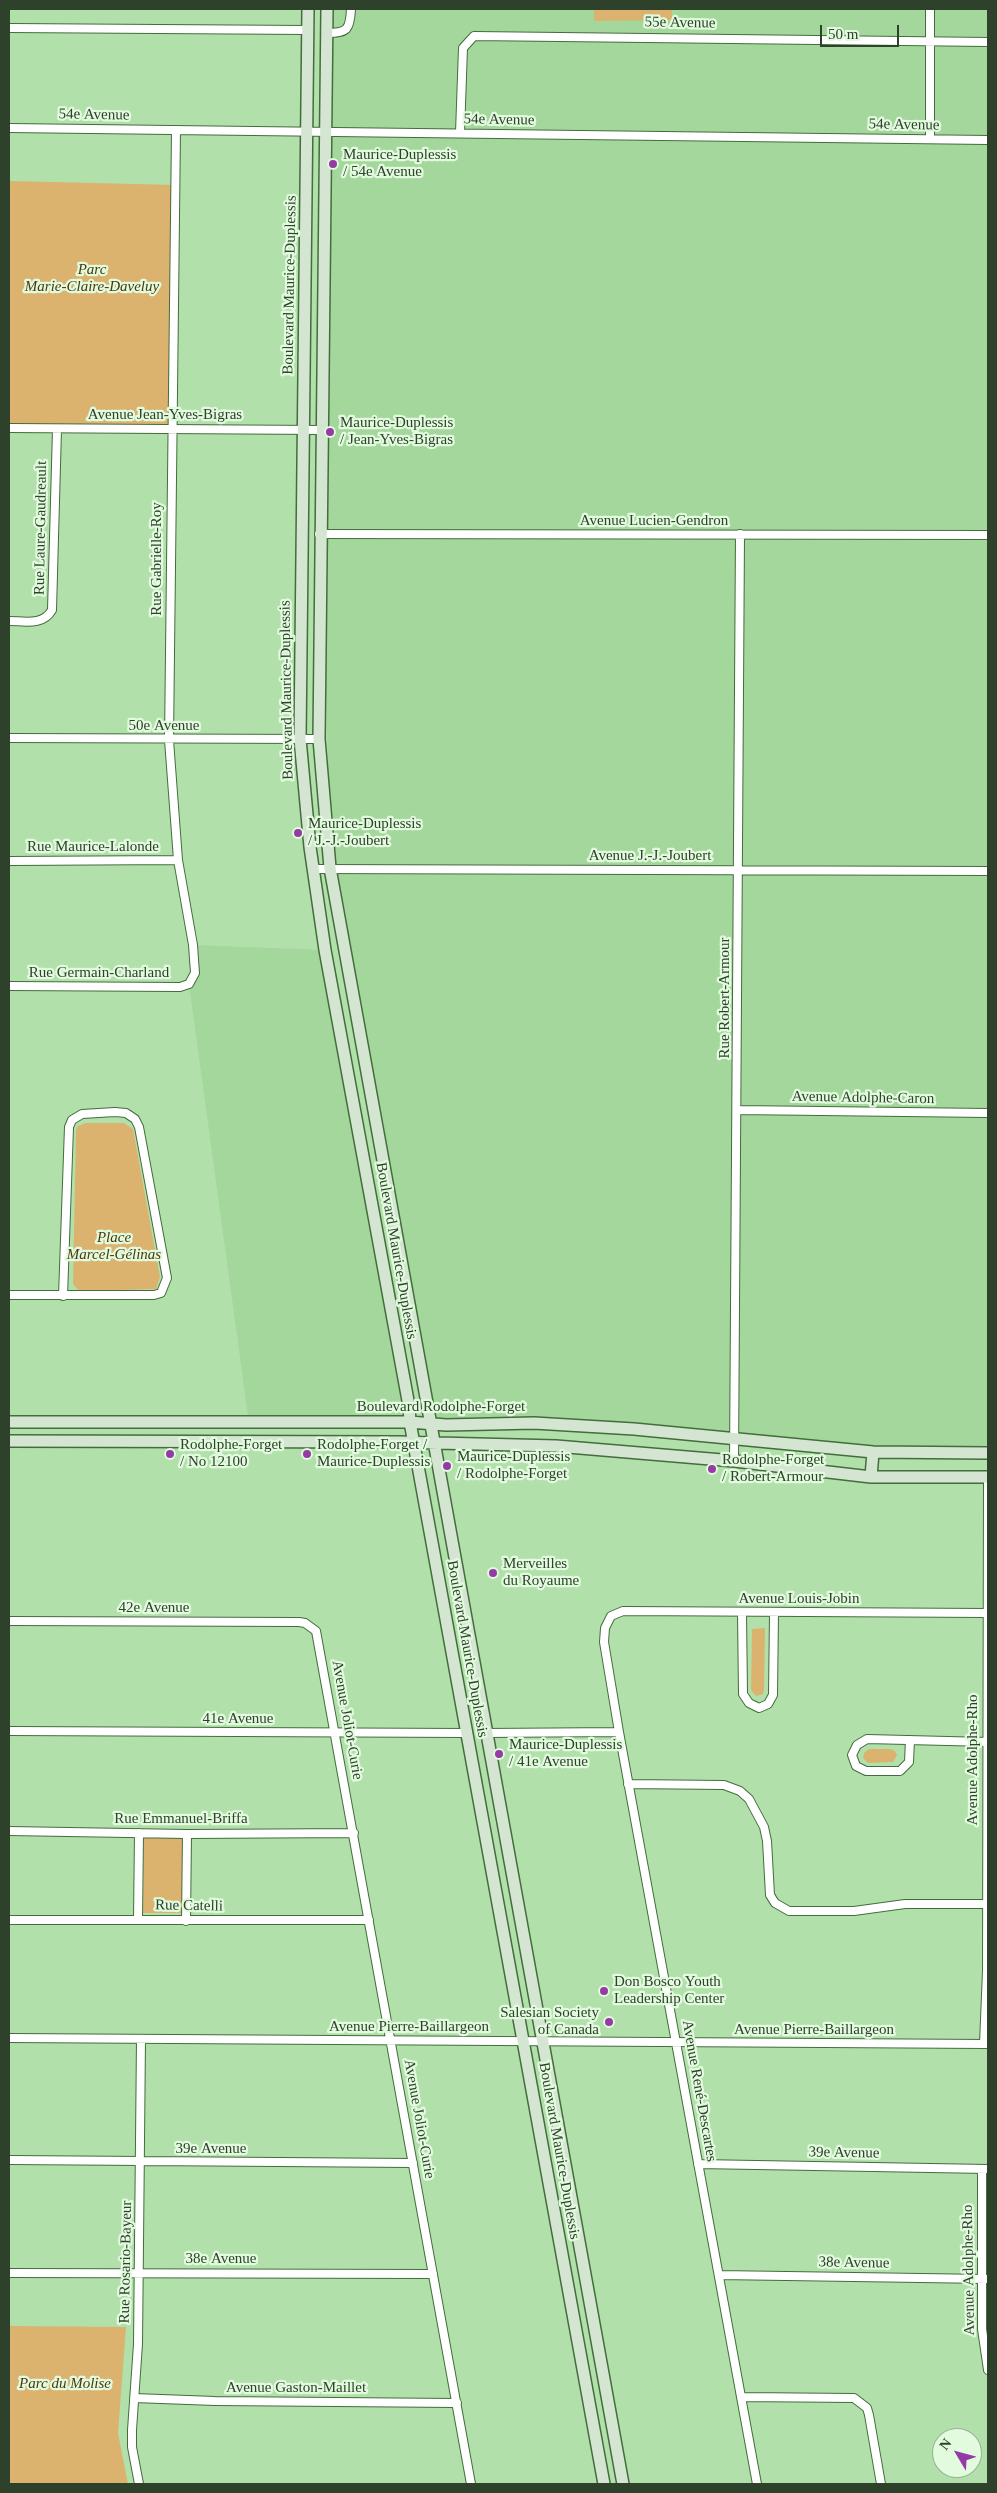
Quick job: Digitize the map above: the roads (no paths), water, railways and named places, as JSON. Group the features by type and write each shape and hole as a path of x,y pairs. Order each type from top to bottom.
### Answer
{"street":[{"name":"Boulevard Maurice-Duplessis","path":"308,9 300,739 312,869 407,1396 410,1422 604,2484"},
{"name":"Boulevard Maurice-Duplessis","path":"327,9 319,534 318,739 330,868 622,2484"},
{"path":"326,32 340,33 347,28 351,9"},
{"path":"930,9 930,139"},
{"path":"9,28 308,30"},
{"name":"55e Avenue","path":"460,133 463,48 474,36 988,42"},
{"name":"54e Avenue","path":"9,128 988,140"},
{"name":"Rue Gabrielle-Roy","path":"176,130 169,740 178,860 193,945 195,973 189,984"},
{"name":"Avenue Jean-Yves-Bigras","path":"9,428 321,430"},
{"name":"Rue Laure-Gaudreault","path":"9,621 38,622 49,616 52,610 57,429"},
{"name":"Avenue Lucien-Gendron","path":"319,534 988,535"},
{"name":"Rue Robert-Armour","path":"734,1461 736,1439 740,534"},
{"name":"50e Avenue","path":"9,738 318,739"},
{"name":"Rue Maurice-Lalonde","path":"9,861 178,860"},
{"name":"Avenue J.-J.-Joubert","path":"312,869 988,871"},
{"name":"Rue Germain-Charland","path":"9,986 180,987 189,984"},
{"name":"Avenue Adolphe-Caron","path":"738,1110 988,1113"},
{"path":"9,1295 63,1296 154,1295 161,1293 167,1278 139,1127 135,1119 126,1113 82,1114 72,1120 69,1127 63,1296"},
{"name":"Boulevard Rodolphe-Forget","path":"9,1422 410,1422 430,1424 534,1422 873,1452 988,1453"},
{"path":"9,1441 414,1442 556,1446 734,1461 871,1477 988,1476"},
{"path":"962,1453 988,1448"},
{"path":"871,1477 873,1452"},
{"name":"Avenue Adolphe-Rho","path":"986,2044 988,1476"},
{"name":"Avenue Louis-Jobin","path":"611,1616 623,1611 774,1614 987,1613"},
{"path":"742,1613 743,1694 748,1703 759,1708 768,1704 773,1695 774,1614"},
{"name":"Avenue René-Descartes","path":"611,1616 605,1628 604,1642 619,1732 757,2484"},
{"name":"42e Avenue","path":"9,1622 299,1622"},
{"name":"Avenue Joliot-Curie","path":"299,1622 311,1626 318,1637 471,2484"},
{"name":"41e Avenue","path":"9,1731 467,1733"},
{"path":"486,1733 619,1732"},
{"path":"910,1740 909,1762 900,1771 866,1771 856,1766 852,1755 857,1745 867,1740 910,1740 988,1742"},
{"path":"628,1784 724,1785 740,1791 749,1799 764,1827 767,1841 770,1895 775,1903 789,1911 854,1911 905,1904 986,1904"},
{"name":"Rue Emmanuel-Briffa","path":"9,1831 187,1834 354,1833"},
{"path":"138,1920 139,1833"},
{"path":"186,1921 187,1834"},
{"name":"Rue Catelli","path":"9,1920 369,1920"},
{"name":"Avenue Pierre-Baillargeon","path":"9,2038 986,2044"},
{"name":"Rue Rosario-Bayeur","path":"139,2484 132,2447 140,2273 141,2039"},
{"name":"39e Avenue","path":"9,2160 413,2163"},
{"name":"39e Avenue","path":"698,2164 985,2169"},
{"name":"Avenue Adolphe-Rho","path":"985,2169 986,2279 982,2329 988,2370"},
{"name":"38e Avenue","path":"9,2273 433,2274"},
{"name":"38e Avenue","path":"719,2275 986,2279"},
{"path":"741,2397 854,2398 862,2402 867,2408 869,2415 881,2484"},
{"name":"Avenue Gaston-Maillet","path":"134,2398 215,2401 457,2403"}],"place":[{"name":"Maurice-Duplessis / 54e Avenue","path":"333,164"},
{"name":"Maurice-Duplessis / Jean-Yves-Bigras","path":"330,432"},
{"name":"Maurice-Duplessis / J.-J.-Joubert","path":"298,833"},
{"name":"Rodolphe-Forget / No 12100","path":"170,1454"},
{"name":"Rodolphe-Forget / Maurice-Duplessis","path":"307,1454"},
{"name":"Maurice-Duplessis / Rodolphe-Forget","path":"447,1466"},
{"name":"Rodolphe-Forget / Robert-Armour","path":"712,1469"},
{"name":"Merveilles du Royaume","path":"493,1573"},
{"name":"Maurice-Duplessis / 41e Avenue","path":"499,1754"},
{"name":"Don Bosco Youth Leadership Center","path":"604,1991"},
{"name":"Salesian Society of Canada","path":"609,2022"}],"park label":[{"name":"Parc Marie-Claire-Daveluy","path":"92,278"},
{"name":"Place Marcel-Gélinas","path":"114,1246"},
{"name":"Parc du Molise","path":"65,2384"}]}
